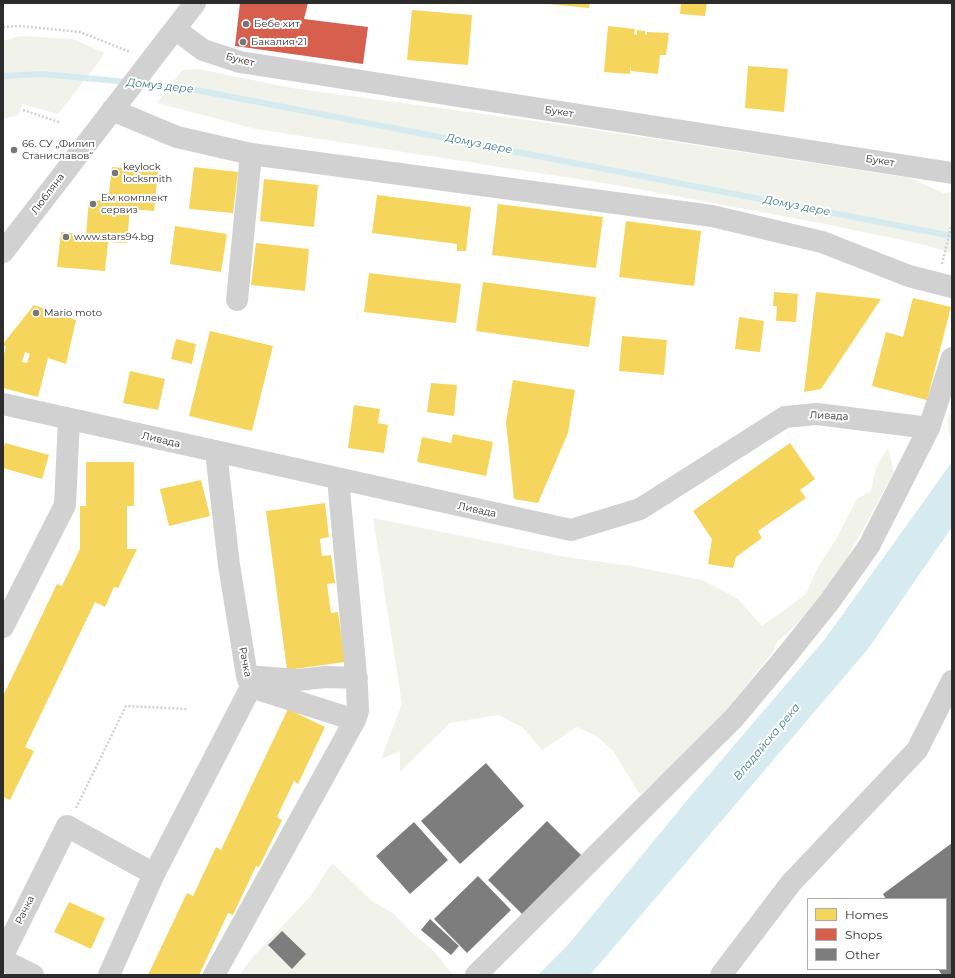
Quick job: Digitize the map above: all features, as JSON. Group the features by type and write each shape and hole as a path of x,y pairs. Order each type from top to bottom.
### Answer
{"street":[{"name":"Любляна","path":"3,252 195,3"},
{"name":"Букет","path":"175,29 203,50 240,62 952,172"},
{"path":"116,104 177,136 251,154 712,216 822,242 909,276 952,287"},
{"path":"237,300 251,154"},
{"path":"476,975 734,718 786,656 869,546 929,428 952,358"},
{"name":"Ливада","path":"3,404 571,530 640,509 785,417 817,414 929,428"},
{"path":"3,627 65,505 69,419"},
{"name":"Рачка","path":"109,975 154,874 249,681 230,565 216,452"},
{"path":"214,975 355,720 358,712 338,479"},
{"path":"249,681 298,680 326,677 356,678"},
{"path":"249,681 355,720"},
{"path":"721,975 791,883 917,750 952,681"},
{"path":"67,826 154,874"},
{"name":"Рачка","path":"3,955 67,826"},
{"path":"3,960 33,975"}],"path":[{"path":"3,27 21,26 80,32 146,65"},
{"path":"22,110 59,122"},
{"path":"944,257 952,223"},
{"path":"67,826 126,706 188,708"}],"shaded area":[{"path":"20,36 73,39 104,53 98,63 58,114 22,104 19,115 3,119 3,41"},
{"path":"199,69 292,88 557,124 911,178 943,193 952,192 952,253 921,244 825,224 616,185 256,129 157,103 182,70"},
{"path":"952,410 952,436 950,437 947,420"},
{"path":"888,448 894,472 840,571 820,603 777,642 773,652 712,728 640,795 614,752 598,737 577,727 542,750 522,727 498,715 450,723 400,772 400,751 381,759 402,704 373,518 566,557 631,566 702,580 737,598 762,626 806,594 818,567 835,541 857,499 871,491 876,468"},
{"path":"332,863 371,900 394,914 411,932 433,950 453,975 240,975 249,961 310,897"}],"water":[{"name":"Владайска река","path":"952,462 952,527 868,649 590,975 538,975 568,945 689,798 825,639"}],"building: Homes":[{"path":"538,3 590,3 589,8"},
{"path":"681,3 707,3 705,16 680,14"},
{"path":"412,10 472,15 468,65 407,60"},
{"path":"608,26 635,29 634,34 637,35 637,30 645,31 645,34 647,35 647,32 669,33 666,55 660,55 658,74 631,71 631,63 630,74 604,72"},
{"path":"748,66 788,69 784,112 745,108"},
{"path":"112,167 158,171 154,211 130,209 127,243 108,242 105,271 57,267 61,232 86,235 89,200 108,201"},
{"path":"194,167 238,172 233,213 189,209"},
{"path":"264,179 318,185 314,227 260,221"},
{"path":"377,195 471,207 466,251 457,251 457,244 372,233"},
{"path":"498,204 603,217 596,268 492,255"},
{"path":"626,221 701,231 694,286 619,277"},
{"path":"175,226 227,234 221,272 170,264"},
{"path":"256,243 309,249 305,291 251,285"},
{"path":"369,273 461,284 456,323 364,312"},
{"path":"483,282 596,297 589,347 476,331"},
{"path":"774,292 798,294 796,322 776,321 777,306 773,306"},
{"path":"816,292 881,299 821,389 804,392"},
{"path":"913,298 951,307 927,400 872,386 886,332 903,337"},
{"path":"34,305 76,320 66,364 48,358 38,397 3,388 3,357 6,347 3,344","holes":["25,352 30,354 27,363 22,362"]},
{"path":"739,317 764,321 760,352 735,349"},
{"path":"210,331 273,346 252,431 189,416"},
{"path":"622,336 667,340 664,375 619,371"},
{"path":"176,339 196,344 192,364 171,359"},
{"path":"130,371 165,379 158,410 123,403"},
{"path":"513,380 575,390 568,433 538,503 514,499 506,422"},
{"path":"431,383 457,385 454,416 427,412"},
{"path":"354,405 380,409 378,423 388,425 384,453 348,448"},
{"path":"453,434 493,442 486,476 417,462 422,437 451,443"},
{"path":"5,443 49,455 42,479 3,468 3,450"},
{"path":"790,443 815,479 800,490 806,498 758,531 762,538 736,557 733,568 708,564 712,539 693,511"},
{"path":"86,462 134,462 134,506 127,506 127,549 137,549 118,588 114,587 105,607 95,602 25,747 34,751 10,800 3,797 3,696 57,584 62,586 80,549 80,506 86,506"},
{"path":"201,480 210,516 169,526 160,489"},
{"path":"325,503 329,537 320,539 322,556 331,555 335,583 327,584 331,613 338,612 345,662 287,670 266,511"},
{"path":"288,709 325,727 298,784 294,781 277,817 282,820 259,867 256,866 233,915 228,913 199,975 148,975 187,893 193,896 216,847 221,850"},
{"path":"69,902 105,918 91,949 54,932"}],"building: Shops":[{"path":"240,3 308,3 304,19 368,27 363,64 235,46"}],"building: Other":[{"path":"486,763 524,806 460,864 421,821"},
{"path":"547,821 585,859 526,918 488,880"},
{"path":"414,822 448,860 410,894 376,856"},
{"path":"952,843 952,975 942,975 939,970 947,970 947,898 885,898 883,894"},
{"path":"478,876 511,910 467,953 434,919"},
{"path":"430,919 459,946 451,955 421,930"},
{"path":"282,931 306,954 292,969 268,945"}],"waterway":[{"name":"Домуз дере","path":"3,76 43,74 127,82"},
{"name":"Домуз дере","path":"138,84 196,90 952,236"}],"place":[{"name":"Бебе хит","path":"246,24"},
{"name":"Бакалия 21","path":"243,42"},
{"name":"66. СУ „Филип Станиславов“","path":"14,150"},
{"name":"keylock locksmith","path":"115,173"},
{"name":"Ем комплект сервиз","path":"93,204"},
{"name":"www.stars94.bg","path":"66,237"},
{"name":"Mario moto","path":"36,313"}]}
